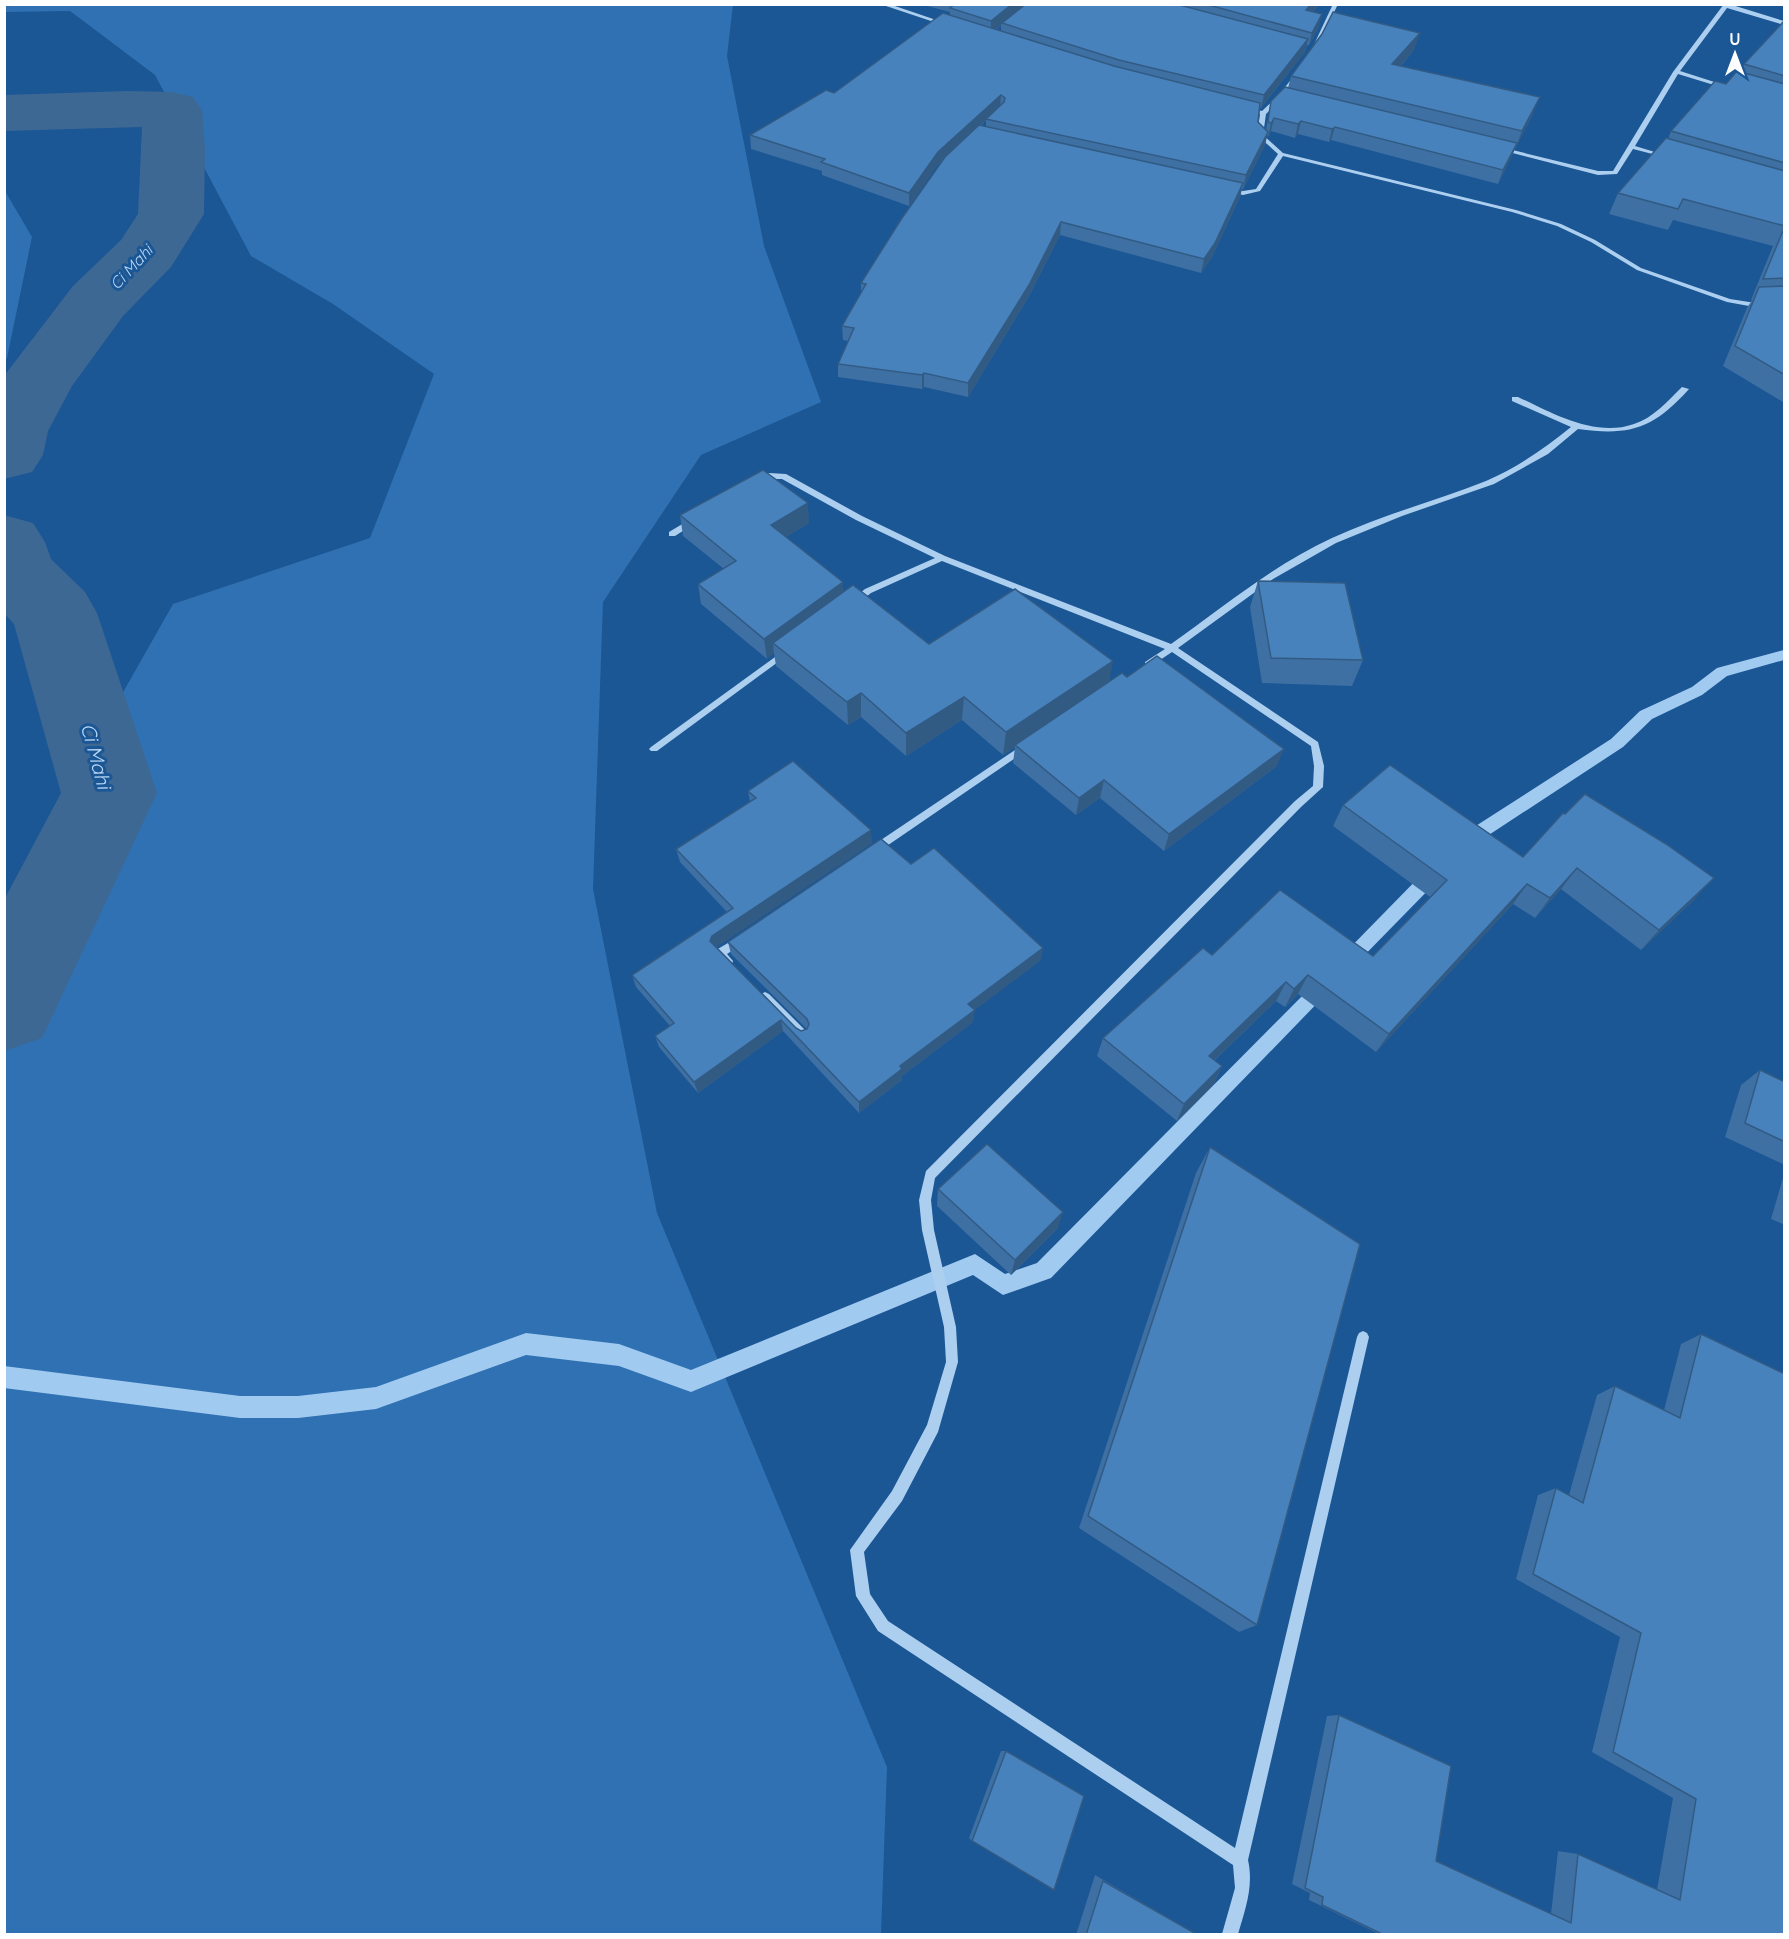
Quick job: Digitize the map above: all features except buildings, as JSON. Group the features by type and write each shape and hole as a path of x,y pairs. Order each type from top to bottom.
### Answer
{"street":[{"path":"882,4 948,24"},
{"path":"1307,59 1336,4"},
{"path":"1496,148 1607,174 1616,173 1676,72 1727,5 1785,23"},
{"path":"1302,47 1313,50"},
{"path":"1300,69 1281,96 1263,113 1260,135 1281,154 1503,208 1559,225 1593,241 1639,269 1729,301 1749,304 1785,302"},
{"path":"1676,72 1730,87"},
{"path":"1281,96 1291,99"},
{"path":"1243,109 1263,113"},
{"path":"1632,147 1673,159"},
{"path":"1217,188 1252,193 1258,190 1281,154"},
{"path":"1515,399 1576,426 1602,430 1625,430 1657,417 1685,389"},
{"path":"1143,668 1270,578 1333,542 1491,482 1545,452 1576,426"},
{"path":"749,487 769,476 783,476 859,518 942,558 1172,648 1315,744 1319,766 1318,787 1289,812 930,1175 925,1200 928,1230 950,1327 952,1362 933,1427 897,1496 857,1550 863,1596 883,1626 1240,1860"},
{"path":"672,534 701,516"},
{"path":"849,605 868,591 942,558"},
{"path":"654,749 794,646"},
{"path":"868,854 1035,741"},
{"path":"737,969 720,953 750,933"},
{"path":"753,986 803,1035"},
{"path":"1230,1935 1243,1888 1244,1874 1240,1860 1363,1337"}],"shaded area":[{"path":"5,4 733,5 727,56 764,246 821,402 701,455 603,602 593,889 657,1213 887,1767 881,1934 5,1934 5,901 173,604 370,538 434,374 333,304 251,256 155,75 70,11 5,12"},
{"path":"5,191 32,237 5,361"}],"waterway":[{"name":"Ci Mahi","path":"4,113 127,109 172,110 174,148 171,214 147,253 98,301 36,384 10,431 4,455"},
{"name":"Ci Mahi","path":"4,542 14,571 54,613 109,793 4,1005"},
{"path":"1463,843 1617,743 1646,715 1697,691 1722,672 1784,655"},
{"path":"1344,965 1436,871"},
{"path":"4,1377 240,1407 298,1407 376,1398 526,1344 619,1355 691,1381 975,1264 1003,1285 1044,1271 1324,985"}]}
